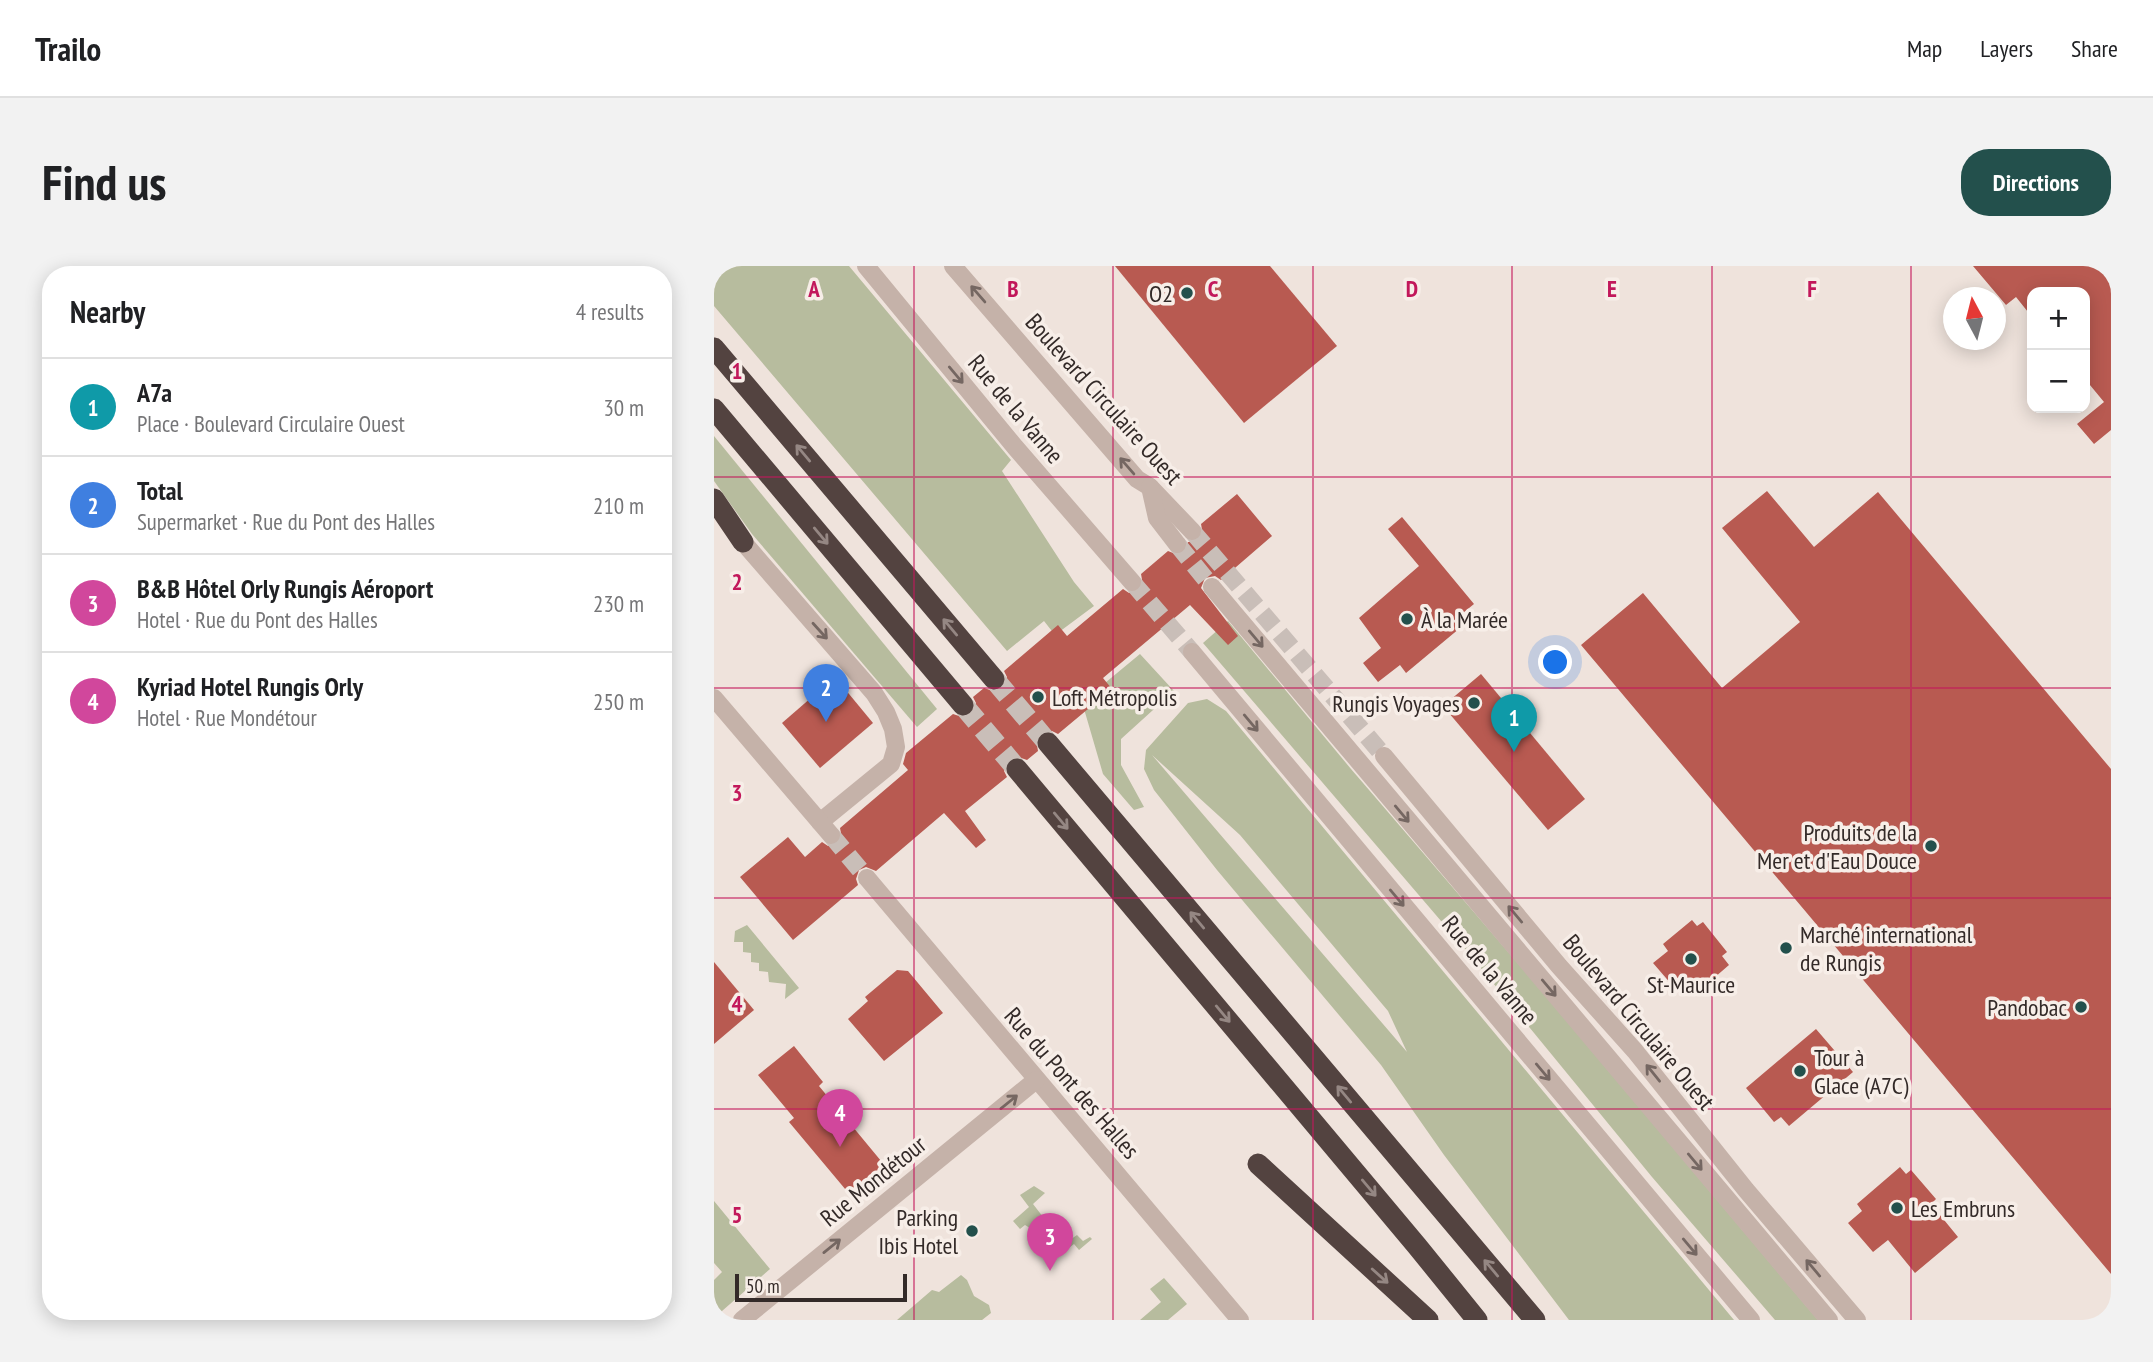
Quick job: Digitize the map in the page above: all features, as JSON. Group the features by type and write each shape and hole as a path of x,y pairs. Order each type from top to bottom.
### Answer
{"highway":[{"path":"714,348 994,679"},
{"path":"714,409 963,705"},
{"path":"714,499 743,542"},
{"path":"1048,743 1535,1320"},
{"path":"1017,769 1476,1320"},
{"path":"1258,1164 1428,1320"}],"street":[{"name":"Rue de la Vanne","path":"866,266 1015,447 1132,582"},
{"name":"Boulevard Circulaire Ouest","path":"953,266 1137,479 1150,487 1192,531"},
{"path":"1150,487 1157,518 1177,544"},
{"path":"714,698 826,828 891,764 896,747 893,729 874,693 743,542"},
{"path":"1212,587 1829,1320"},
{"name":"Rue de la Vanne","path":"1192,652 1751,1320"},
{"name":"Boulevard Circulaire Ouest","path":"1384,756 1559,966 1635,1051 1746,1190 1857,1320"},
{"name":"Rue du Pont des Halles","path":"867,878 1240,1320"},
{"name":"Rue Mondétour","path":"742,1320 1036,1080"}],"green space":[{"path":"714,266 849,266 1011,460 1002,471 1074,582 1094,606 1055,635 1044,621 1007,651 714,306"},
{"path":"714,436 937,709 917,727 752,534 714,481"},
{"path":"1228,621 1818,1320 1775,1320 1652,1177 1471,956 1203,643"},
{"path":"1140,654 1174,691 1121,739 1121,765 1144,807 1134,810 1103,774 1082,702"},
{"path":"1207,699 1226,711 1734,1320 1569,1320 1444,1155 1381,1065 1217,870 1154,790 1144,769 1146,750 1188,703","holes":["1152,755 1240,835 1388,1011 1407,1052"]},
{"path":"747,925 799,988 785,999 786,984 769,982 768,972 759,971 759,963 751,962 751,953 743,952 743,942 734,942 735,931"},
{"path":"1034,1186 1045,1193 1033,1204 1064,1244 1077,1235 1083,1241 1090,1237 1092,1239 1079,1250 1074,1244 1066,1250 1025,1225 1020,1229 1013,1221 1029,1207 1020,1195"},
{"path":"714,1201 770,1269 714,1318 714,1280 722,1272 714,1263"},
{"path":"961,1275 967,1280 974,1296 989,1305 991,1313 982,1320 897,1320 932,1290 939,1292"},
{"path":"1164,1278 1187,1304 1168,1320 1140,1320 1161,1302 1150,1289"}],"building":[{"path":"1115,266 1270,266 1337,346 1244,423"},
{"path":"1973,266 2111,266 2111,430 2094,444 2077,424 2104,402 2090,385 2090,287 2027,287 2027,311 2016,297 2006,305 2006,287 1991,287"},
{"name":"Produits de la Mer et d'Eau Douce","path":"1767,491 1814,547 1878,492 2111,769 2111,1274 1581,645 1643,593 1722,688 1800,622 1722,528"},
{"name":"Loft Métropolis","path":"1237,494 1272,536 1221,580 1215,576 1205,578 1201,588 1238,636 1228,645 1190,605 1103,678 1112,689 1058,734 1052,731 1040,733 1036,739 1038,751 1027,760 1015,756 1008,759 1004,771 1007,777 965,811 986,840 976,848 944,813 876,871 866,867 859,870 856,879 858,885 793,940 740,877 788,837 805,857 822,842 828,846 838,844 842,838 840,828 908,770 903,764 906,753 953,714 965,718 972,715 976,703 973,697 984,688 996,692 1003,689 1007,677 1004,671 1058,625 1067,636 1123,589 1129,593 1139,591 1143,585 1141,574 1168,551 1178,555 1184,553 1188,542 1195,542 1203,535 1201,524"},
{"name":"À la Marée","path":"1402,517 1474,604 1453,621 1460,628 1406,673 1400,665 1378,682 1363,663 1381,648 1359,618 1419,566 1388,529"},
{"path":"1481,674 1585,799 1548,830 1443,706"},
{"path":"835,677 873,723 820,768 782,723"},
{"name":"St-Maurice","path":"1692,920 1697,926 1703,922 1727,952 1722,956 1729,965 1700,990 1693,981 1679,993 1653,963 1668,951 1663,944"},
{"path":"714,962 754,1010 714,1044"},
{"path":"897,970 908,971 943,1013 884,1061 848,1019 868,1001 865,997"},
{"name":"Tour à Glace (A7C)","path":"1816,1029 1853,1072 1789,1126 1781,1117 1774,1122 1746,1088"},
{"path":"794,1046 823,1082 819,1086 891,1173 856,1202 789,1122 794,1118 758,1075"},
{"name":"Les Embruns","path":"1900,1167 1906,1174 1911,1170 1936,1199 1931,1204 1958,1237 1915,1273 1888,1240 1873,1252 1848,1223 1862,1211 1857,1204"}],"tunnel":[{"path":"1192,531 1384,756"},
{"path":"1177,544 1212,587"},
{"path":"1132,582 1192,652"},
{"path":"994,679 1048,743"},
{"path":"963,705 1017,769"},
{"path":"831,835 867,878"}],"place":[{"name":"O2","path":"1187,293"},
{"name":"À la Marée","path":"1407,619"},
{"name":"Loft Métropolis","path":"1038,697"},
{"name":"Rungis Voyages","path":"1474,703"},
{"name":"Total","path":"826,722"},
{"name":"A7a","path":"1514,752"},
{"name":"Produits de la Mer et d'Eau Douce","path":"1931,846"},
{"name":"Marché international de Rungis","path":"1786,948"},
{"name":"St-Maurice","path":"1691,959"},
{"name":"Pandobac","path":"2081,1007"},
{"name":"Tour à Glace (A7C)","path":"1800,1071"},
{"name":"Kyriad Hotel Rungis Orly","path":"840,1147"},
{"name":"Les Embruns","path":"1897,1208"},
{"name":"Parking Ibis Hotel","path":"972,1231"},
{"name":"B&B Hôtel Orly Rungis Aéroport","path":"1050,1271"}]}
